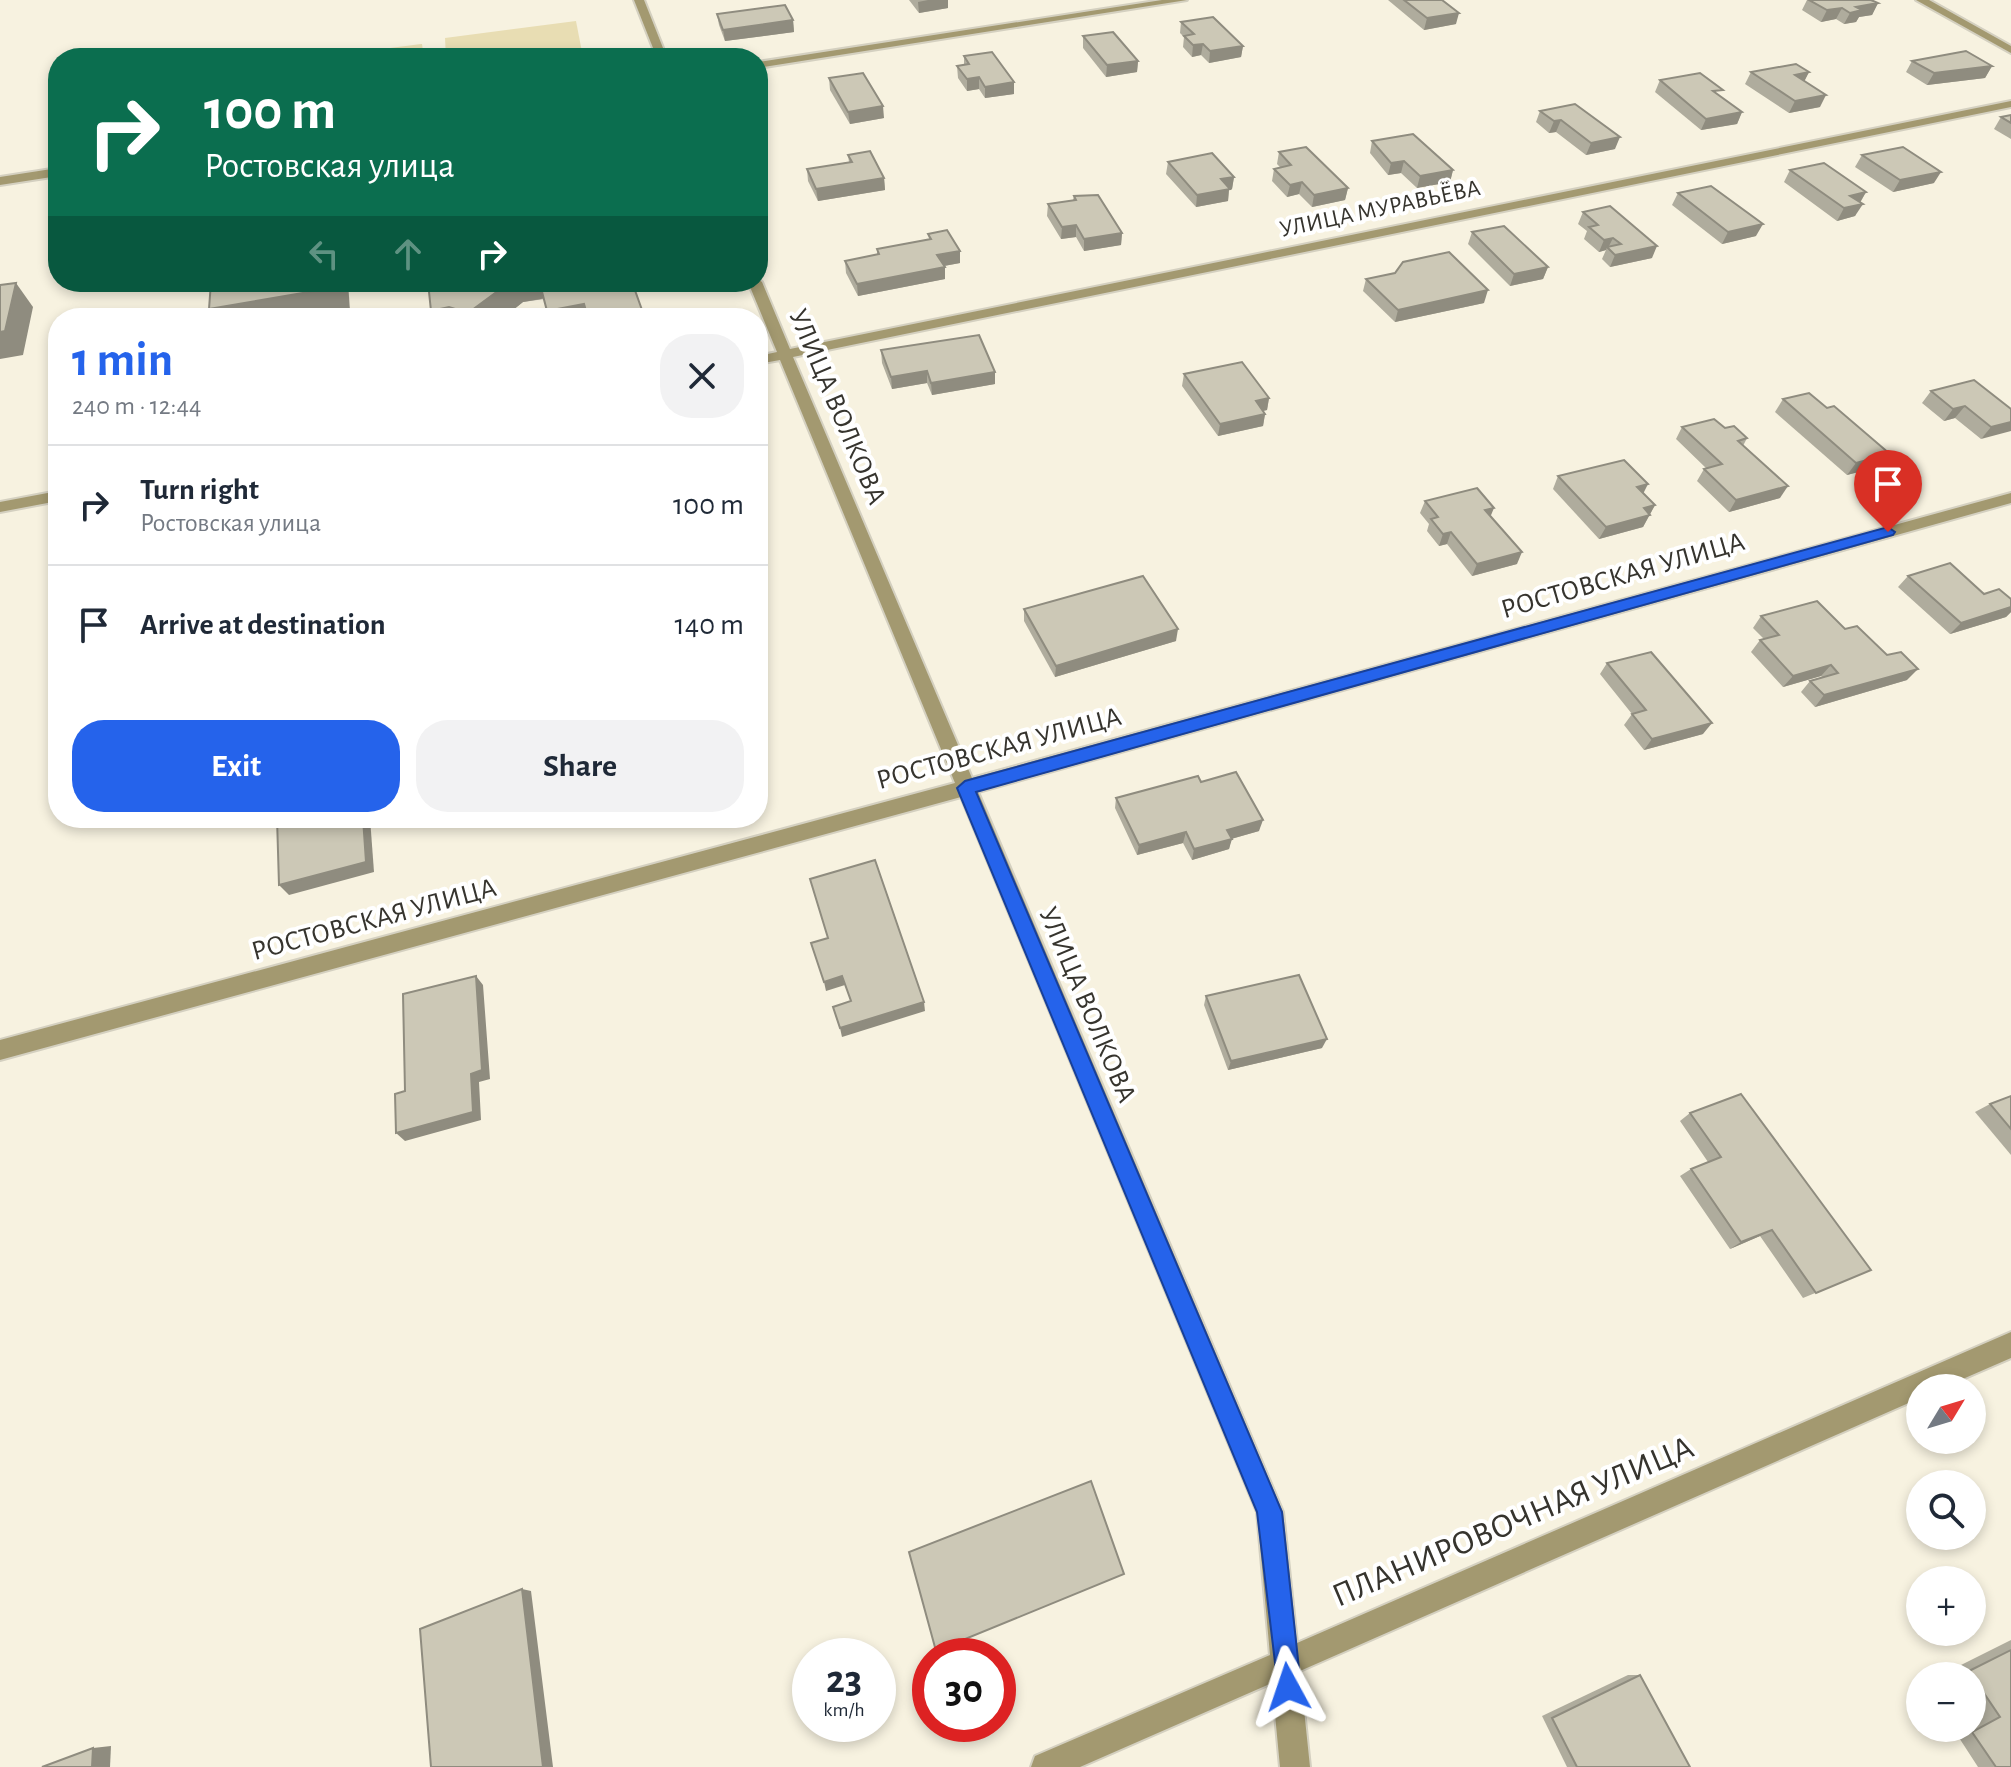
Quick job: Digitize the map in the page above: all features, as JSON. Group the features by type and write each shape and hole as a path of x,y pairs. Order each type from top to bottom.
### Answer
{"street":[{"path":"639,0 658,48"},
{"path":"768,63 1182,0"},
{"path":"1921,0 2011,50"},
{"name":"УЛИЦА МУРАВЬЁВА","path":"768,358 2011,104"},
{"path":"0,181 48,174"},
{"name":"УЛИЦА ВОЛКОВА","path":"768,314 1270,1512 1295,1767"},
{"path":"0,507 48,498"},
{"name":"РОСТОВСКАЯ УЛИЦА","path":"0,1050 965,788 2011,498"},
{"name":"ПЛАНИРОВОЧНАЯ УЛИЦА","path":"1046,1767 2011,1345"}],"shaded area":[{"path":"576,21 581,48 446,48 445,38"},
{"path":"421,44 423,48 390,48"}],"building":[{"path":"1404,0 1442,0 1459,13 1427,18"},
{"path":"1809,0 1871,0 1878,3 1856,7 1862,10 1850,13 1842,8 1827,10"},
{"path":"785,5 793,20 723,30 717,14"},
{"path":"1213,17 1243,46 1210,51 1203,44 1193,45 1184,36 1194,34 1181,22"},
{"path":"1113,32 1138,61 1107,65 1083,36"},
{"path":"1966,51 1992,66 1934,73 1912,61"},
{"path":"992,52 1014,82 985,87 979,77 967,79 957,66 969,64 964,56"},
{"path":"1796,64 1809,72 1795,75 1826,95 1795,101 1751,72"},
{"path":"863,73 883,106 848,112 829,78"},
{"path":"1700,73 1723,90 1713,91 1742,112 1706,119 1660,80"},
{"path":"1575,104 1620,137 1591,143 1561,120 1554,121 1540,111"},
{"path":"1413,134 1453,170 1420,176 1404,161 1391,163 1372,141"},
{"path":"1306,147 1348,188 1314,195 1302,182 1290,185 1274,169 1291,165 1279,152"},
{"path":"1903,147 1941,172 1900,180 1862,155"},
{"path":"870,151 884,178 816,189 807,169 852,162 848,155"},
{"path":"1212,153 1234,177 1221,179 1230,189 1197,195 1168,162"},
{"path":"1824,163 1866,192 1850,196 1863,204 1844,208 1790,170"},
{"path":"1711,186 1763,224 1728,232 1678,193"},
{"path":"1098,195 1122,233 1084,239 1076,225 1062,227 1048,204 1076,200 1074,196"},
{"path":"1610,206 1657,246 1615,255 1607,247 1621,244 1613,238 1604,240 1589,227 1598,225 1583,212"},
{"path":"1504,226 1548,267 1514,274 1472,232"},
{"path":"947,230 960,251 937,255 945,267 857,284 845,261 879,254 877,249 931,239 928,234"},
{"path":"1449,252 1488,290 1398,310 1366,279 1395,273 1403,262"},
{"path":"16,283 5,331 0,332 0,285"},
{"path":"210,292 309,292 215,308 209,308"},
{"path":"429,292 496,292 475,308 431,308"},
{"path":"542,292 636,292 641,308 585,308 584,304 546,308"},
{"path":"979,335 995,372 931,383 927,371 891,377 881,350"},
{"path":"1242,362 1269,398 1256,401 1265,414 1220,424 1184,374"},
{"path":"1974,380 2011,409 2011,422 1991,427 1965,406 1953,409 1931,391"},
{"path":"1809,393 1827,408 1834,406 1890,454 1856,463 1783,399"},
{"path":"1714,419 1725,428 1734,426 1747,438 1738,441 1788,486 1736,500 1704,469 1722,464 1682,427"},
{"path":"1624,460 1648,484 1637,487 1655,505 1644,508 1650,515 1606,527 1558,476"},
{"path":"1477,488 1494,508 1485,510 1522,552 1477,564 1451,532 1443,534 1431,519 1438,517 1425,501"},
{"path":"1950,563 1984,594 1999,589 2011,599 2011,607 1961,623 1908,576"},
{"path":"1143,576 1178,629 1056,666 1024,609"},
{"path":"1817,601 1845,629 1857,626 1887,655 1901,652 1918,669 1824,695 1810,681 1838,673 1831,665 1793,676 1760,640 1779,635 1761,616"},
{"path":"1651,652 1712,723 1652,739 1632,714 1646,710 1607,663"},
{"path":"1236,772 1263,820 1227,830 1232,839 1194,849 1186,832 1139,845 1116,798 1198,776 1201,782"},
{"path":"277,828 364,828 366,862 279,885"},
{"path":"875,860 924,1002 840,1028 833,1007 851,1001 842,976 824,982 811,943 828,938 810,879"},
{"path":"1299,975 1327,1039 1231,1061 1206,996"},
{"path":"476,976 482,1070 471,1074 473,1112 396,1133 395,1094 405,1091 403,994"},
{"path":"1741,1094 1871,1270 1816,1293 1772,1230 1741,1242 1691,1169 1721,1157 1690,1113"},
{"path":"2011,1096 2011,1129 1990,1104"},
{"path":"1091,1481 1124,1574 968,1638 932,1638 909,1552"},
{"path":"522,1589 543,1767 431,1767 420,1629"},
{"path":"2011,1650 2011,1767 1996,1767 1979,1742 1986,1742 1986,1724 2000,1717 1986,1696 1986,1662"},
{"path":"1640,1675 1690,1767 1577,1767 1552,1718"},
{"path":"93,1748 92,1767 42,1767"}],"route":[{"path":"1288,1687 1270,1512 965,788 1888,532"}]}
